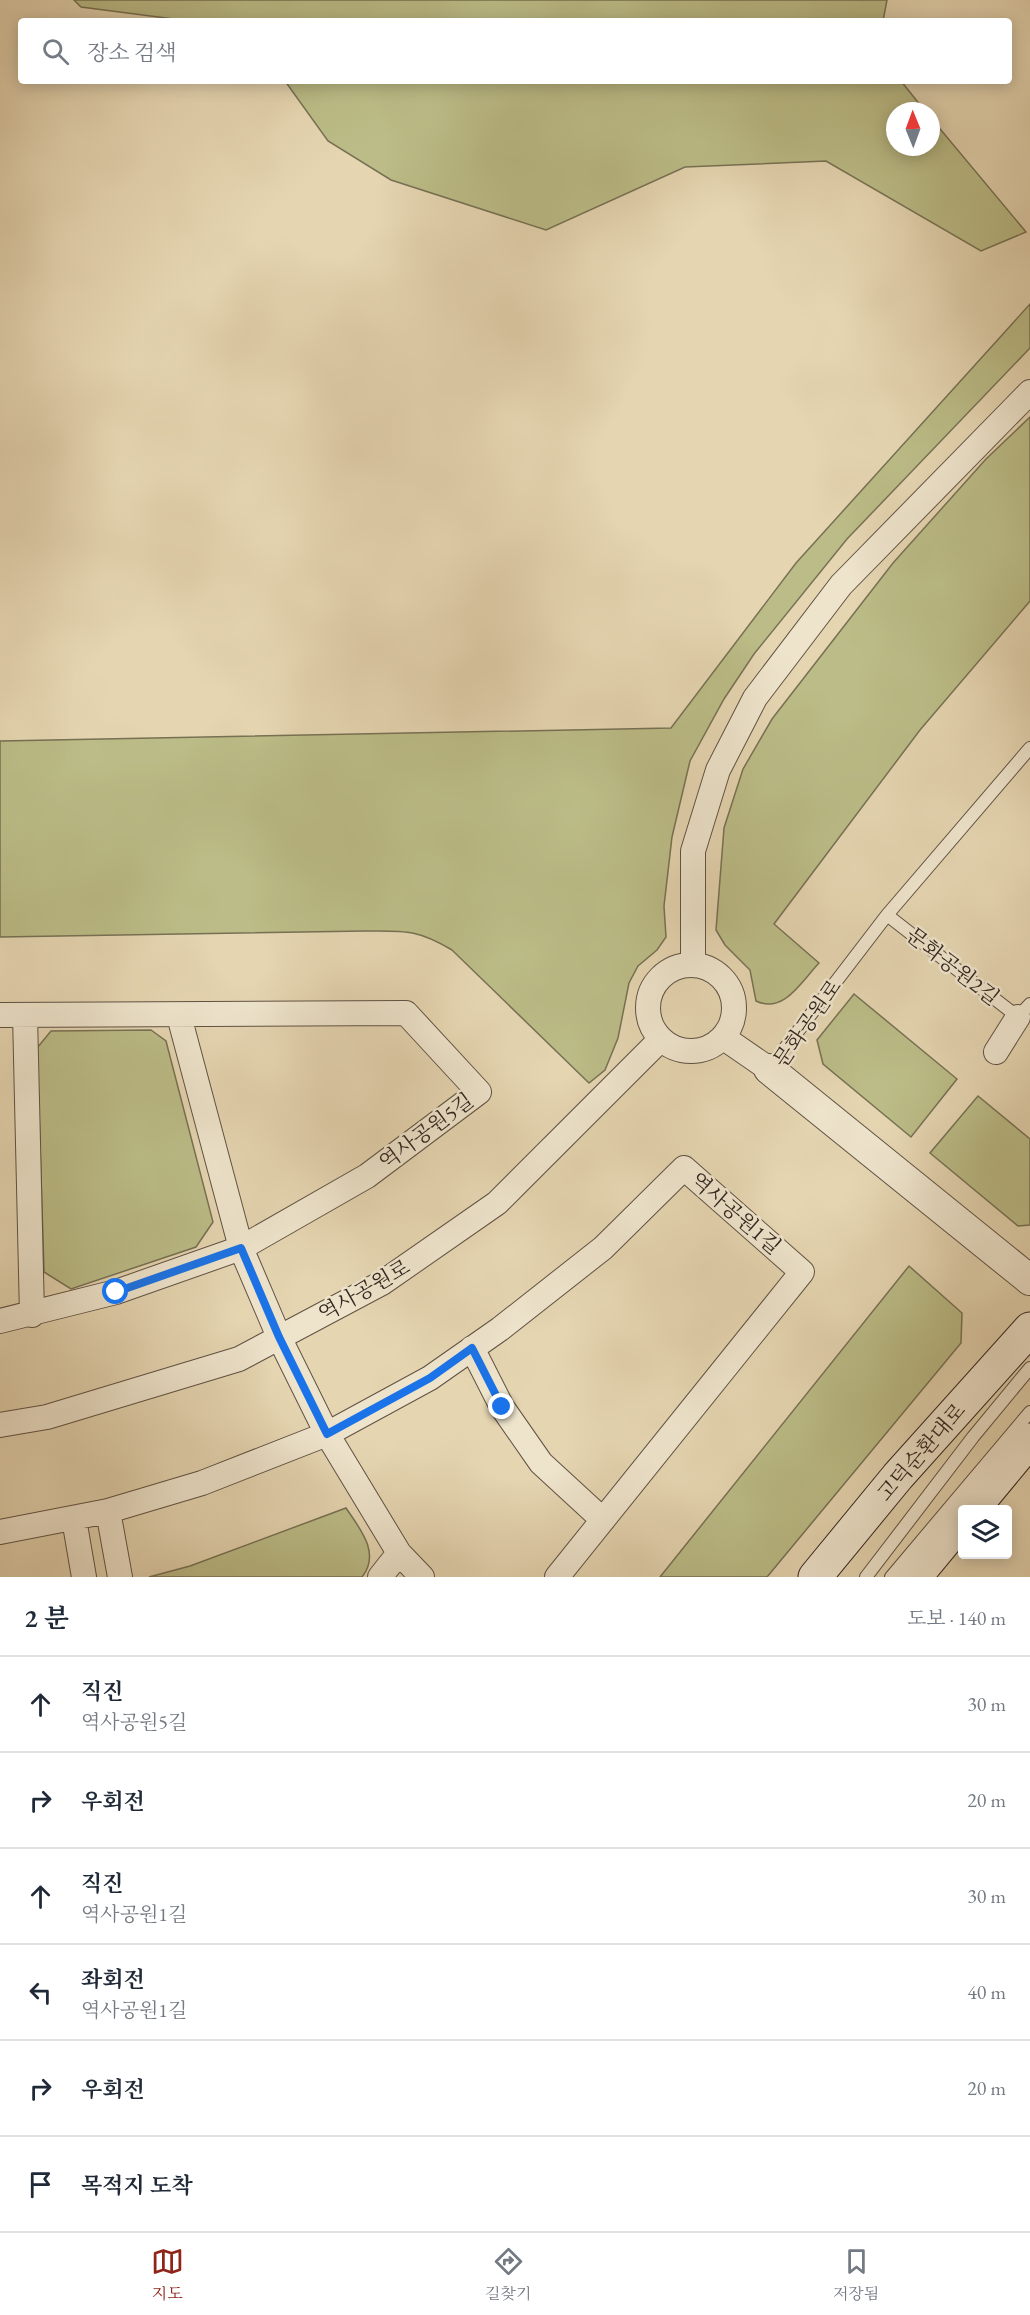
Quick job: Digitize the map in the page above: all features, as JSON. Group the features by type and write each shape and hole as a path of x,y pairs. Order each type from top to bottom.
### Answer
{"main road":[{"name":"고덕순환대로","path":"815,1577 898,1476 1030,1329"},
{"path":"975,1505 1030,1440"},
{"path":"915,1577 958,1526"}],"street":[{"path":"693,965 693,851 718,770 755,698 841,585 1030,392"},
{"path":"693,965 715,971 726,981 733,995 735,1010 732,1025 724,1038 712,1047 699,1051 685,1051 661,1040 648,1016 648,1002 659,978 671,969 693,965"},
{"name":"문화공원2길","path":"996,1053 1024,1010"},
{"name":"역사공원5길","path":"0,1015 179,1016 406,1013 479,1092 367,1176 241,1248 116,1292 32,1315 0,1321"},
{"path":"26,1015 32,1315"},
{"path":"179,1016 241,1248 279,1337 327,1434 399,1553 422,1577"},
{"path":"724,1038 769,1069"},
{"name":"역사공원로","path":"0,1425 47,1417 239,1359 382,1283 497,1203 661,1040"},
{"name":"문화공원로","path":"769,1069 1030,1280"},
{"name":"역사공원1길","path":"0,1532 108,1511 202,1483 327,1434 430,1378 472,1348 603,1248 684,1168 802,1272 557,1577"},
{"path":"472,1348 502,1407 541,1463 603,1520"},
{"path":"108,1511 120,1577"},
{"path":"74,1519 84,1577"},
{"path":"380,1577 399,1553"}],"lane":[{"name":"문화공원로","path":"769,1069 887,915 1030,748"},
{"name":"문화공원2길","path":"887,915 1024,1010"},
{"path":"866,1577 973,1437 1030,1368"},
{"path":"891,1577 1030,1412"}],"green space":[{"path":"74,0 887,0 884,18 166,18 81,7"},
{"path":"287,84 903,84 918,102 886,102 886,156 940,156 940,129 1026,232 981,251 826,161 685,167 546,230 391,180 328,141"},
{"path":"1030,304 1030,348 847,539 754,654 724,699 690,761 672,837 664,906 666,937 657,950 638,966 629,983 618,1038 605,1070 589,1083 452,950 420,935 401,931 365,931 0,937 0,741 671,728 796,563"},
{"path":"1030,417 1030,601 920,730 774,924 819,963 799,987 783,1000 766,1004 756,1001 750,970 725,945 716,930 724,828 743,769 772,719 893,563 986,459"},
{"path":"854,994 957,1079 911,1137 823,1064 817,1040"},
{"path":"151,1030 166,1041 213,1222 196,1247 71,1289 44,1272 37,1048 51,1031"},
{"path":"978,1096 1030,1139 1030,1225 1018,1226 930,1153"},
{"path":"909,1266 962,1313 961,1343 767,1577 660,1577"},
{"path":"346,1508 362,1533 369,1550 367,1568 362,1577 149,1577 190,1566"}],"route":[{"path":"116,1292 241,1248 279,1337 327,1434 430,1378 472,1348 502,1407"}]}
